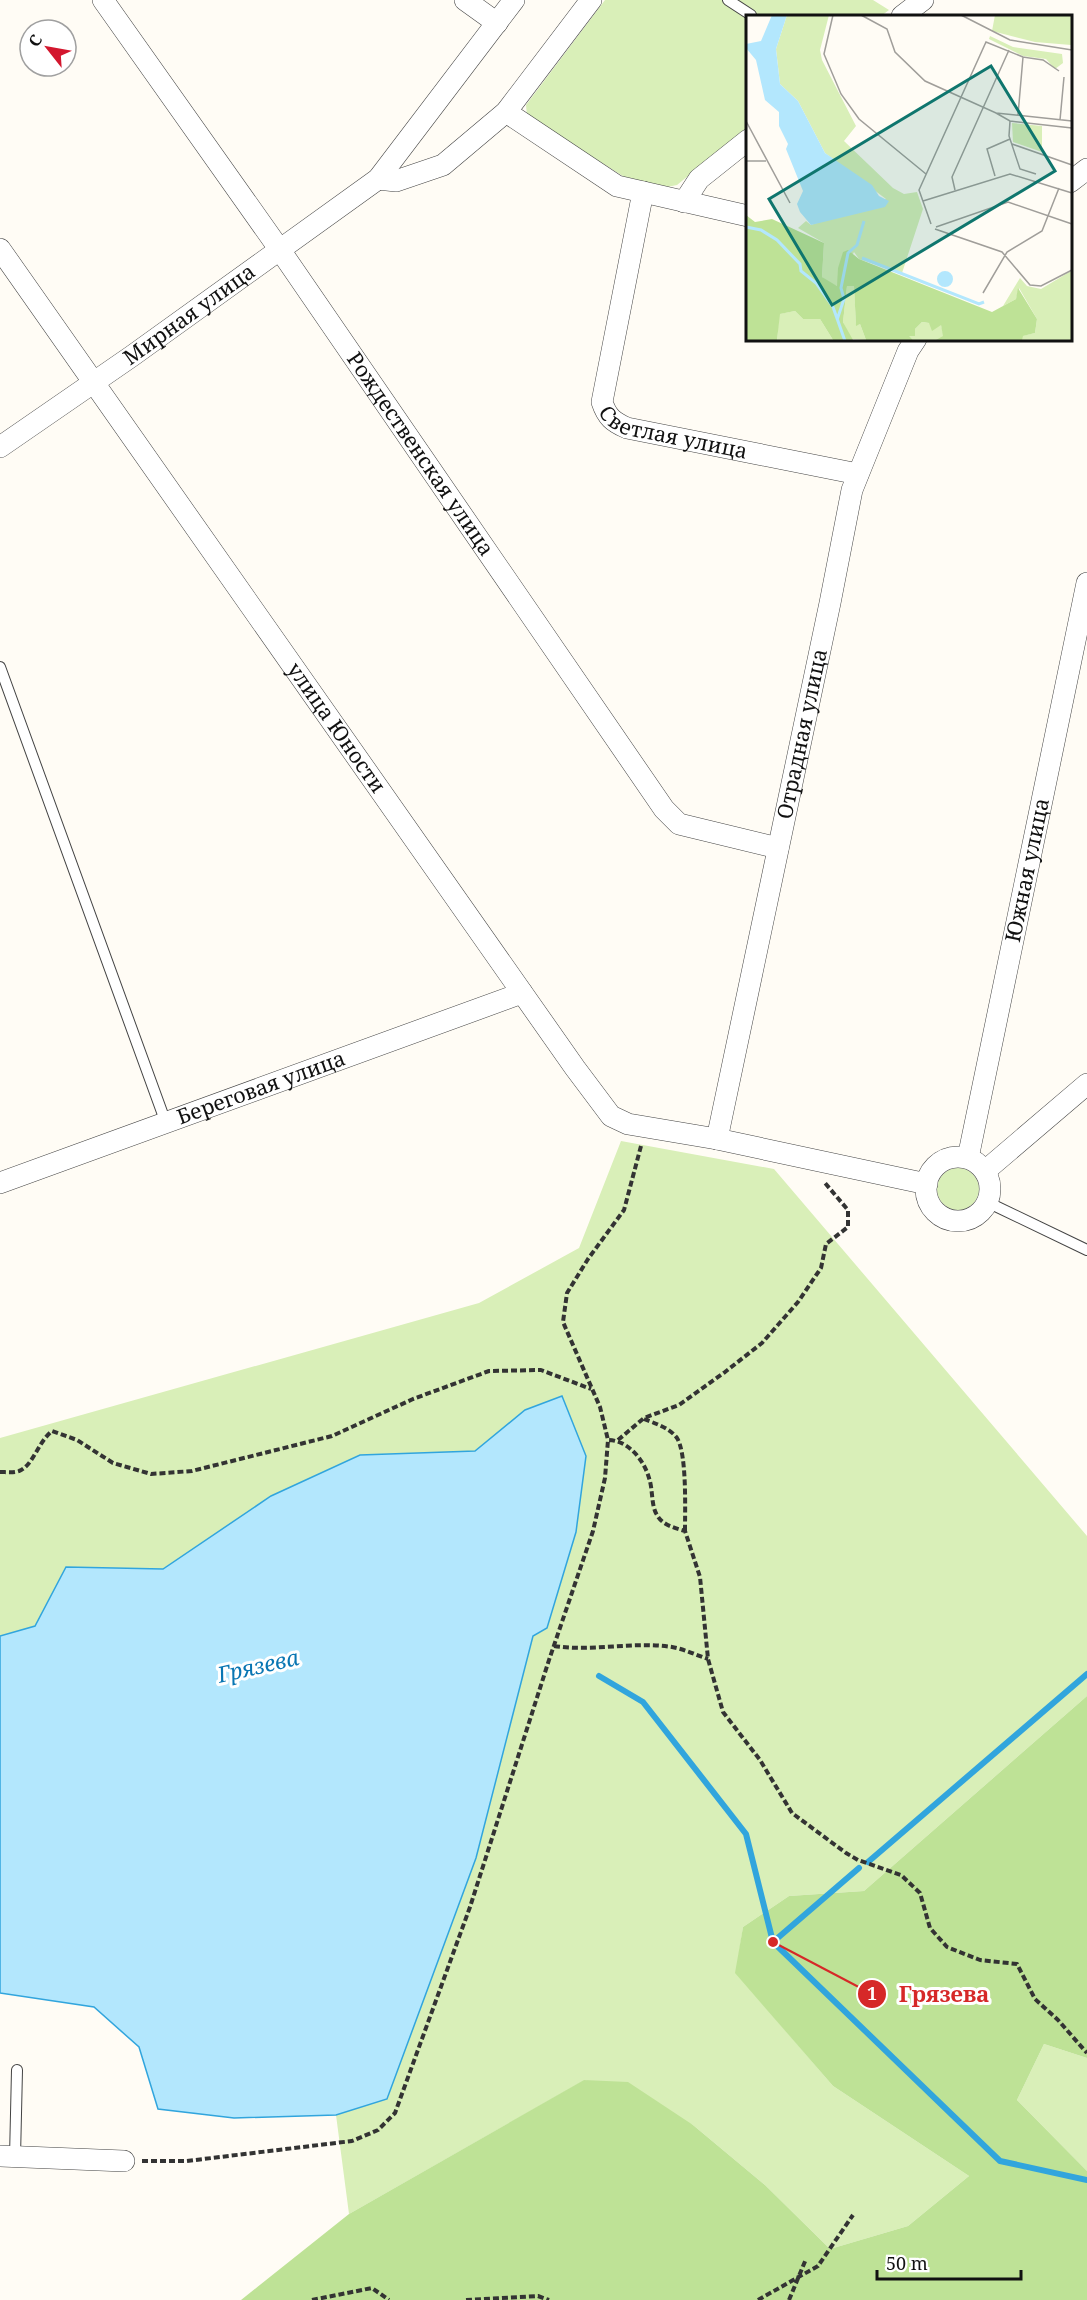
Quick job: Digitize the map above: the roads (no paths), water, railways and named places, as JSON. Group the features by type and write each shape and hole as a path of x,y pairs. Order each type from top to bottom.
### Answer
{"street":[{"name":"Рождественская улица","path":"103,0 280,250 664,809 679,824 778,848"},
{"path":"465,0 496,23"},
{"name":"Мирная улица","path":"0,447 93,384 378,179 514,0"},
{"path":"378,179 396,181 442,165 506,112 591,0"},
{"path":"903,15 923,0"},
{"path":"506,112 617,186 746,216"},
{"path":"684,202 699,179 746,142"},
{"path":"1072,181 1087,169"},
{"name":"Светлая улица","path":"643,192 602,402 607,415 615,423 627,428 858,474"},
{"name":"улица Юности","path":"0,249 600,1104 611,1116 646,1128 717,1139 927,1184"},
{"name":"Отрадная улица","path":"717,1139 852,490 908,351 915,340"},
{"name":"Южная улица","path":"968,1158 1087,583"},
{"name":"Береговая улица","path":"0,1183 522,993"},
{"path":"985,1171 1087,1084"},
{"path":"968,1158 985,1171 990,1192 987,1202 973,1217 953,1220 936,1211 927,1194 927,1184 930,1174 937,1165 946,1159 968,1158"},
{"path":"8,2157 124,2161"}],"lane":[{"path":"728,0 751,15"},
{"path":"0,667 166,1123"},
{"path":"987,1202 1087,1250"},
{"path":"8,2157 16,2070"}],"water":[{"path":"562,1396 586,1456 576,1532 547,1628 533,1636 476,1858 387,2099 336,2115 234,2118 158,2109 139,2047 94,2007 0,1993 0,1636 35,1626 66,1567 163,1569 271,1496 360,1455 475,1451 525,1410"}],"waterway":[{"path":"868,1862 1087,1674"},
{"name":"Грязева","path":"599,1676 643,1702 746,1834 773,1942 1000,2161 1087,2180"},
{"path":"773,1942 859,1868"}],"place":[{"name":"Грязева","path":"773,1942"}]}
